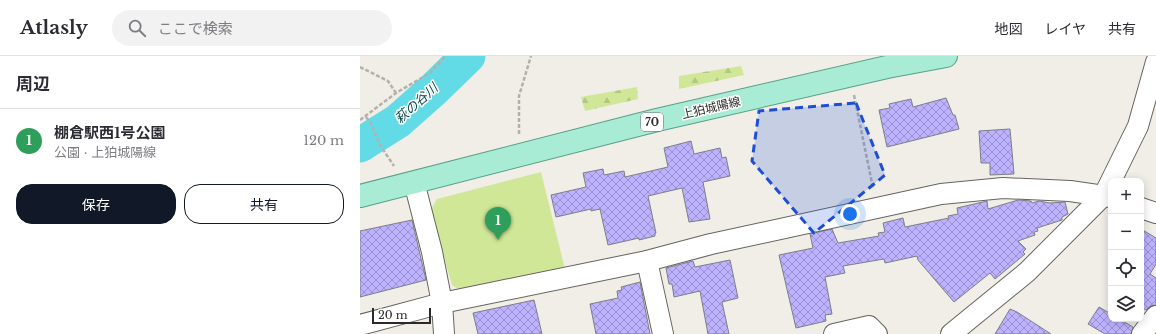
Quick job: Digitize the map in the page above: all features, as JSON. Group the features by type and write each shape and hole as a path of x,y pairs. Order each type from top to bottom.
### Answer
{"main road":[{"name":"上狛城陽線","path":"360,196 524,154 849,75 946,56"}],"street":[{"path":"1116,178 1138,126 1156,62"},
{"path":"414,182 432,252 442,303 444,334"},
{"path":"360,325 442,303 647,261 711,244 941,194 1003,188 1070,191 1108,196"},
{"path":"951,334 1027,272 1108,196"},
{"path":"1144,209 1156,213"},
{"path":"647,261 663,334"},
{"path":"1142,334 1156,316"},
{"path":"834,334 869,326 877,334"}],"path":[{"path":"360,120 396,93 430,73 445,56"},
{"path":"524,154 518,128 519,96 531,56"},
{"path":"360,67 388,80 396,93"},
{"path":"853,93 877,208"},
{"path":"366,116 380,146"}],"highlighted area":[{"path":"856,103 885,175 814,233 752,161 759,111"}],"green space":[{"path":"741,66 744,75 679,89 679,76"},
{"path":"637,87 638,99 585,111 581,97"},
{"path":"541,172 565,269 461,291 452,285 430,211 437,199"}],"building":[{"path":"946,98 953,115 955,115 959,129 887,147 879,110 890,108 889,104 911,99 913,107"},
{"path":"1010,129 1014,174 990,175 990,163 981,163 979,131"},
{"path":"691,141 694,154 720,148 722,158 726,157 730,176 703,182 710,219 689,222 682,188 648,196 656,233 655,236 639,240 639,238 608,245 600,209 591,211 591,209 556,217 551,195 586,187 583,173 603,169 604,175 624,171 625,177 668,167 664,148"},
{"path":"1018,200 1031,201 1032,203 1039,201 1050,203 1065,202 1068,214 1062,217 1062,220 1037,228 1038,231 1034,232 1035,235 1018,241 1026,249 1023,252 1025,254 995,279 990,273 954,302 918,260 917,256 885,263 884,259 843,266 845,273 825,277 832,314 825,315 826,321 796,328 779,255 813,248 810,234 832,229 838,243 879,236 878,233 885,232 883,223 903,218 905,227 949,218 948,216 958,214 957,208 987,201 988,209"},
{"path":"412,220 426,280 360,297 360,231"},
{"path":"1144,231 1156,238 1156,264 1150,274 1156,278 1156,305 1151,306 1146,310 1144,309"},
{"path":"730,260 738,298 722,302 729,334 708,334 700,291 674,297 672,284 669,284 666,268 693,261 695,267"},
{"path":"640,282 650,334 596,334 590,304 618,298 617,291 622,290 621,287"},
{"path":"534,300 542,334 478,334 473,313"},
{"path":"1099,307 1108,312 1108,322 1124,322 1133,327 1131,334 1105,334 1088,324"},
{"path":"1010,309 1017,312 1051,334 995,334"}],"waterway":[{"name":"萩の谷川","path":"360,145 398,121 468,56"}],"place":[{"name":"棚倉駅西1号公園","path":"498,240"}]}
